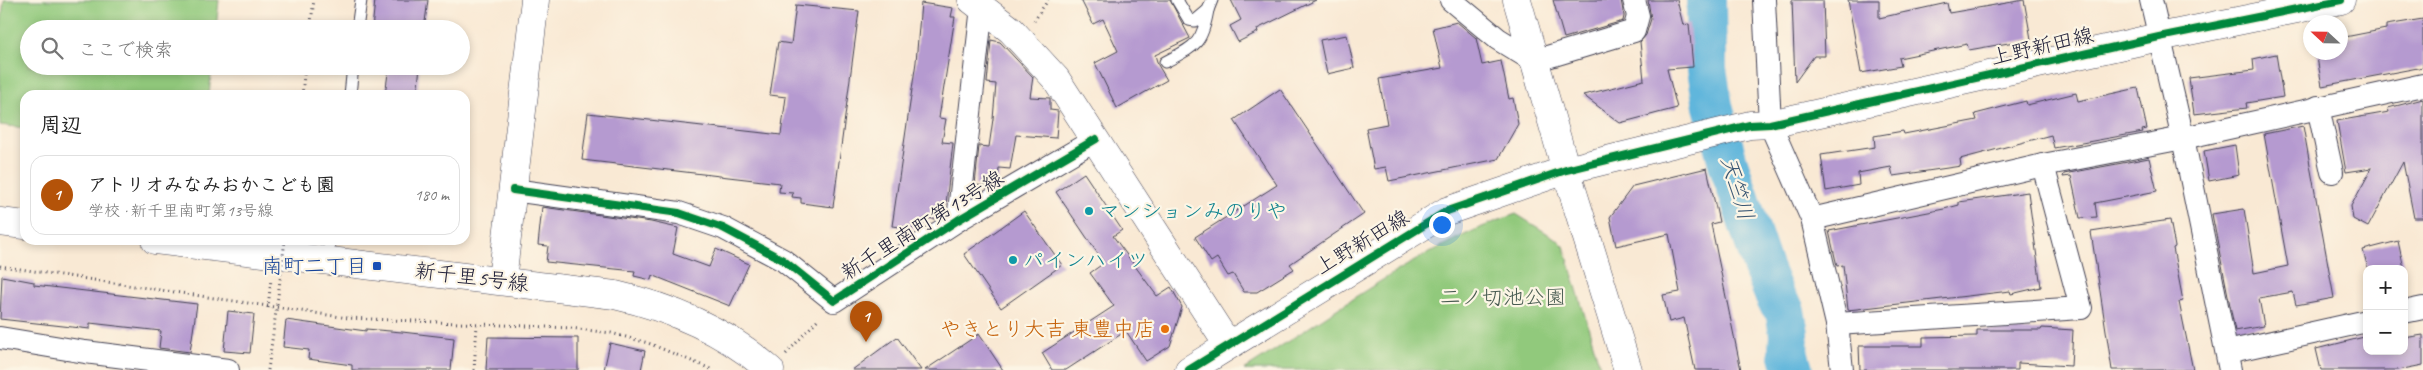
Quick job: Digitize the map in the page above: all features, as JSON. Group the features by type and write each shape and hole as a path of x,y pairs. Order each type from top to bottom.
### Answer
{"street":[{"path":"502,280 535,0"},
{"path":"1451,0 1498,39 1534,61 1634,31 1638,16 1634,0"},
{"path":"1517,0 1566,170 1628,370"},
{"path":"1764,0 1760,124 1812,219 1837,324 1842,370"},
{"path":"2151,0 2183,138 2228,361 2363,322"},
{"name":"上野新田線","path":"1190,370 1448,211 1566,170 1760,124 2159,37 2341,0"},
{"path":"977,4 1011,30 1041,60 1067,94 1228,345"},
{"path":"958,220 977,4"},
{"path":"1812,219 2043,165 2183,138 2423,85"},
{"path":"2318,107 2332,172"},
{"name":"新千里南町第13号線","path":"513,190 679,213 714,225 784,260 834,302 958,220 1096,139"},
{"path":"1837,324 2081,308 2043,165"},
{"path":"0,222 20,224"},
{"name":"新千里5号線","path":"242,245 329,250 502,280 615,295 655,305 719,333 776,364"},
{"path":"2408,311 2423,308"},
{"path":"0,338 83,361 215,369"}],"lane":[{"path":"358,20 361,0"},
{"path":"1177,0 1189,20 1194,21 1210,5"},
{"path":"1165,62 1196,46 1206,24 1210,5"},
{"path":"351,90 352,75"}],"path":[{"path":"311,20 314,0"},
{"path":"303,90 304,75"},
{"path":"268,370 284,245"},
{"path":"0,266 268,308 277,307 348,318 477,326 570,328 612,333 648,342 713,370"},
{"path":"268,308 272,275"},
{"path":"776,364 834,302"},
{"path":"474,370 477,326"}],"green space":[{"path":"4,0 219,0 217,20 20,20 20,75 211,75 210,90 20,90 20,127 0,125 0,35"},
{"name":"二ノ切池公園","path":"1516,214 1558,240 1564,246 1601,370 1244,370 1410,263 1480,228"}],"building":[{"path":"375,0 428,0 425,20 373,20"},
{"path":"1081,0 1170,0 1190,38 1155,55 1158,65 1167,80 1117,108 1095,63 1118,51 1103,19 1093,24"},
{"path":"1231,0 1316,0 1257,29 1258,32 1238,42 1230,26 1241,20"},
{"path":"1553,0 1621,0 1623,21 1564,38"},
{"path":"1648,0 1677,0 1683,25 1689,24 1693,67 1667,69 1677,108 1620,123 1583,95 1644,80 1640,42 1646,35 1651,19"},
{"path":"1792,0 1823,0 1825,56 1814,56 1795,82"},
{"path":"1848,0 1879,0 1879,18 1947,3 1949,13 2024,0 2031,39 1969,50 1967,44 1899,58 1901,66 1861,73"},
{"path":"921,3 953,8 951,17 955,17 939,118 946,119 942,142 953,143 946,204 943,204 940,216 935,219 925,218 920,229 892,226 916,62"},
{"path":"796,5 859,11 833,207 801,203 801,198 792,197 793,193 779,192 780,183 582,160 588,113 781,135 786,97 770,95 778,42 791,44"},
{"path":"2423,19 2423,67 2322,86 2317,60 2348,60 2348,36 2386,29 2386,25"},
{"path":"1457,22 1476,38 1482,65 1501,61 1509,99 1513,98 1518,124 1498,159 1389,181 1386,167 1374,169 1366,128 1387,124 1379,79 1442,68 1433,28"},
{"path":"1347,35 1354,68 1327,74 1320,40"},
{"path":"991,40 1000,42 1033,77 1030,97 1050,98 1050,110 1058,111 1056,138 1016,135 1010,169 999,168 998,181 988,180 987,186 975,185 979,146 989,147 993,119 996,84 987,83"},
{"path":"2276,54 2283,97 2246,103 2247,108 2194,114 2189,78 2254,70 2253,59"},
{"path":"388,75 419,75 418,90 386,90"},
{"path":"2138,88 2147,129 2142,130 2143,132 2054,148 2051,135 1960,159 1961,166 1893,176 1891,167 1858,173 1859,185 1826,191 1821,155 1875,147 1874,136 1903,131 1904,134 1977,120 1975,114 2026,101 2027,105 2076,93 2078,101"},
{"path":"1280,89 1364,214 1290,264 1294,269 1257,292 1244,292 1233,274 1228,276 1217,258 1211,262 1195,237 1277,185 1234,120"},
{"path":"2423,99 2423,218 2414,218 2403,162 2368,227 2353,219 2351,206 2372,168 2346,172 2337,121 2389,112 2388,108"},
{"path":"2303,126 2334,298 2296,305 2293,292 2259,298 2264,326 2235,331 2212,214 2244,209 2254,273 2288,266 2264,134"},
{"path":"2235,145 2239,175 2209,181 2204,151"},
{"path":"2149,158 2157,191 2095,203 2097,217 2080,218 2071,176 2063,177 2064,174"},
{"path":"1707,168 1719,222 1711,224 1741,370 1695,370 1684,318 1669,322 1663,295 1680,292 1669,234 1616,246 1610,217 1633,186"},
{"path":"1084,173 1122,230 1113,236 1157,296 1171,287 1182,307 1170,346 1146,361 1126,331 1066,370 1052,370 1042,353 1114,306 1090,273 1104,263 1056,192"},
{"path":"2028,192 2041,287 2011,294 2010,291 1848,310 1843,265 1837,266 1829,231 1944,209 1959,205 1959,202"},
{"path":"542,207 651,222 678,228 673,254 709,267 716,249 749,264 730,306 652,275 651,280 634,276 635,271 546,262 548,246 538,245"},
{"name":"パインハイツ","path":"1024,211 1062,265 1001,308 964,254"},
{"path":"2170,220 2183,301 2179,302 2193,370 2112,370 2091,232"},
{"path":"2398,241 2403,265 2367,265 2363,250"},
{"path":"2,276 34,282 34,285 197,304 190,352 159,348 161,331 90,323 90,329 0,319"},
{"path":"228,311 254,314 250,353 224,351"},
{"path":"286,320 366,331 366,329 454,338 451,370 352,370 352,365 308,359 309,350 283,347"},
{"path":"2042,328 2073,330 2071,366 2018,363 2018,370 1860,370 1859,346 1923,346 1923,337 1977,336 1977,330 2041,330"},
{"path":"979,334 1003,370 925,370"},
{"path":"2423,335 2423,365 2398,370 2321,370 2316,349 2363,337 2363,355 2408,355 2408,337"},
{"path":"488,337 578,338 578,370 486,370"},
{"path":"897,337 921,370 852,370"},
{"path":"610,343 645,351 641,370 604,370"}],"waterway":[{"name":"天竺川","path":"1706,0 1707,69 1713,106 1728,163 1763,268 1776,299 1785,311 1789,334 1788,351 1793,370"}],"cycle path":[{"path":"1189,370 1447,211 1566,170 1750,125 1770,124 2159,37 2341,0"},
{"path":"513,190 679,213 723,228 783,260 834,301 958,220 1096,139"}],"place":[{"name":"マンションみのりや","path":"1089,211"},
{"name":"パインハイツ","path":"1013,260"},
{"name":"南町二丁目","path":"377,266"},
{"name":"やきとり大吉 東豊中店","path":"1165,329"},
{"name":"アトリオみなみおかこども園","path":"866,342"}]}
